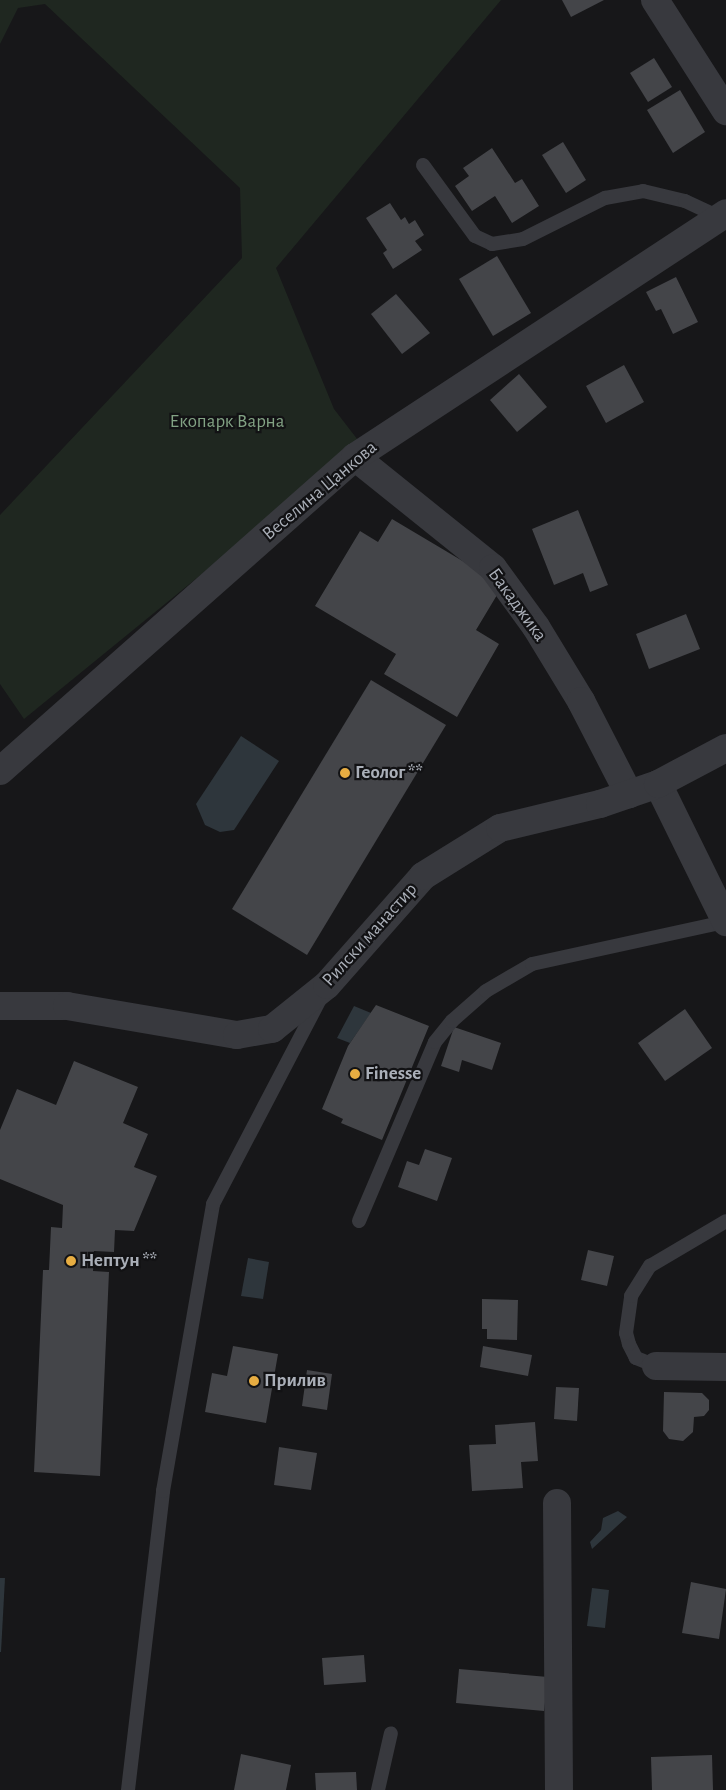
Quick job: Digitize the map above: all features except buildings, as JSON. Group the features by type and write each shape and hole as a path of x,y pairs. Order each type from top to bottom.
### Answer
{"street":[{"path":"655,0 726,111"},
{"name":"Веселина Цанкова","path":"0,771 355,457 723,215"},
{"name":"Бакаджика","path":"355,457 493,568 536,627 581,701 629,794"},
{"name":"Рилски манастир","path":"0,1006 67,1006 237,1035 272,1029 327,985 423,876 500,828 629,794 658,784 726,748"},
{"path":"658,784 726,922"},
{"path":"656,1366 726,1367"},
{"path":"557,1503 559,1790"}],"lane":[{"name":"Веселина Цанкова","path":"423,164 475,236 492,244 523,239 606,198 643,191 685,202 723,215"},
{"path":"359,1220 435,1042 452,1021 486,991 532,964 726,922"},
{"path":"128,1790 163,1491 213,1204 327,985"},
{"path":"656,1366 636,1358 629,1344 626,1333 631,1296 650,1266 726,1221"},
{"path":"378,1790 392,1733"}],"green space":[{"name":"Екопарк Варна","path":"0,0 501,0 276,268 334,409 361,444 24,719 0,684 0,515 242,258 240,188 45,4 18,8 0,44"}],"shaded area":[{"path":"241,736 279,761 234,830 220,832 205,825 196,804"},
{"path":"354,1006 371,1013 350,1043 337,1038"},
{"path":"248,1258 269,1262 263,1299 241,1296"},
{"path":"618,1511 627,1517 592,1549 590,1542 601,1530 603,1518"},
{"path":"0,1578 5,1578 1,1652 0,1652"},
{"path":"592,1588 609,1590 605,1628 587,1626"}],"place":[{"name":"Геолог **","path":"345,773"},
{"name":"Finesse","path":"355,1074"},
{"name":"Нептун **","path":"71,1261"},
{"name":"Прилив","path":"254,1381"}]}
